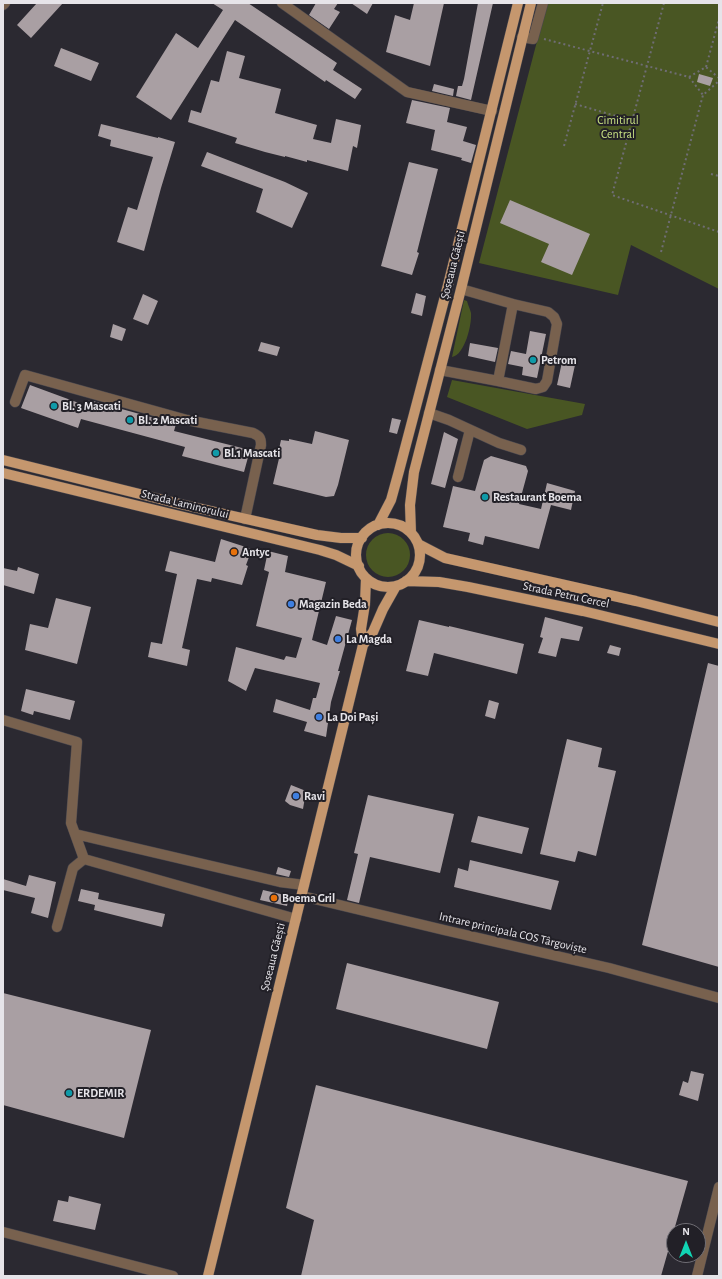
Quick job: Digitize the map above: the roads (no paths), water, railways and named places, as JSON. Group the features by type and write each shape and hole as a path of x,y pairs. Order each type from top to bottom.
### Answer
{"main road":[{"name":"Șoseaua Găești","path":"378,526 393,494 448,285 518,3"},
{"name":"Șoseaua Găești","path":"411,534 411,486 531,3"},
{"path":"510,34 522,37"},
{"path":"448,285 461,289"},
{"path":"426,366 440,370"},
{"name":"Strada Laminorului","path":"3,460 180,504 317,535 337,538 362,538"},
{"name":"Strada Laminorului","path":"3,473 329,552 359,566"},
{"path":"242,531 245,519"},
{"path":"386,524 397,525 407,530 411,534 418,544 420,552 419,563 414,573 406,581 396,586 388,587 380,586 366,578 359,566 357,550 362,538 369,530 386,524"},
{"name":"Strada Petru Cercel","path":"418,544 445,558 636,601 719,622"},
{"path":"363,644 361,629 365,604 366,578"},
{"name":"Strada Petru Cercel","path":"406,581 439,582 468,587 583,611 719,644"},
{"path":"363,644 373,632 383,609 396,586"},
{"name":"Șoseaua Găești","path":"208,1276 363,644"}],"lane":[{"path":"282,3 407,92 492,111"},
{"path":"522,37 532,40 535,37 543,3"},
{"path":"440,370 536,389 543,387 547,381 557,324 554,317 548,312 513,304 461,289"},
{"path":"498,381 513,304"},
{"path":"15,402 25,375 187,420 259,435 262,445 245,519"},
{"path":"429,413 449,420 498,443 521,450"},
{"path":"458,477 470,430"},
{"path":"3,720 77,742 71,823 84,858"},
{"path":"75,834 280,882 304,885"},
{"path":"84,858 296,919"},
{"path":"56,927 73,868 84,858"},
{"name":"Intrare principala COS Târgoviște","path":"302,896 609,968 719,998"},
{"path":"697,1276 719,1187"},
{"path":"3,1232 173,1276"}],"place":[{"name":"Petrom","path":"533,360"},
{"name":"Bl. 3 Mascati","path":"54,406"},
{"name":"Bl. 2 Mascati","path":"130,420"},
{"name":"Bl.1 Mascati","path":"216,453"},
{"name":"Restaurant Boema","path":"485,497"},
{"name":"Antyc","path":"234,552"},
{"name":"Magazin Beda","path":"291,604"},
{"name":"La Magda","path":"338,639"},
{"name":"La Doi Pași","path":"319,717"},
{"name":"Ravi","path":"296,796"},
{"name":"Boema Gril","path":"274,898"},
{"name":"ERDEMIR","path":"69,1093"}],"park label":[{"name":"Cimitirul Central","path":"618,127"}]}
